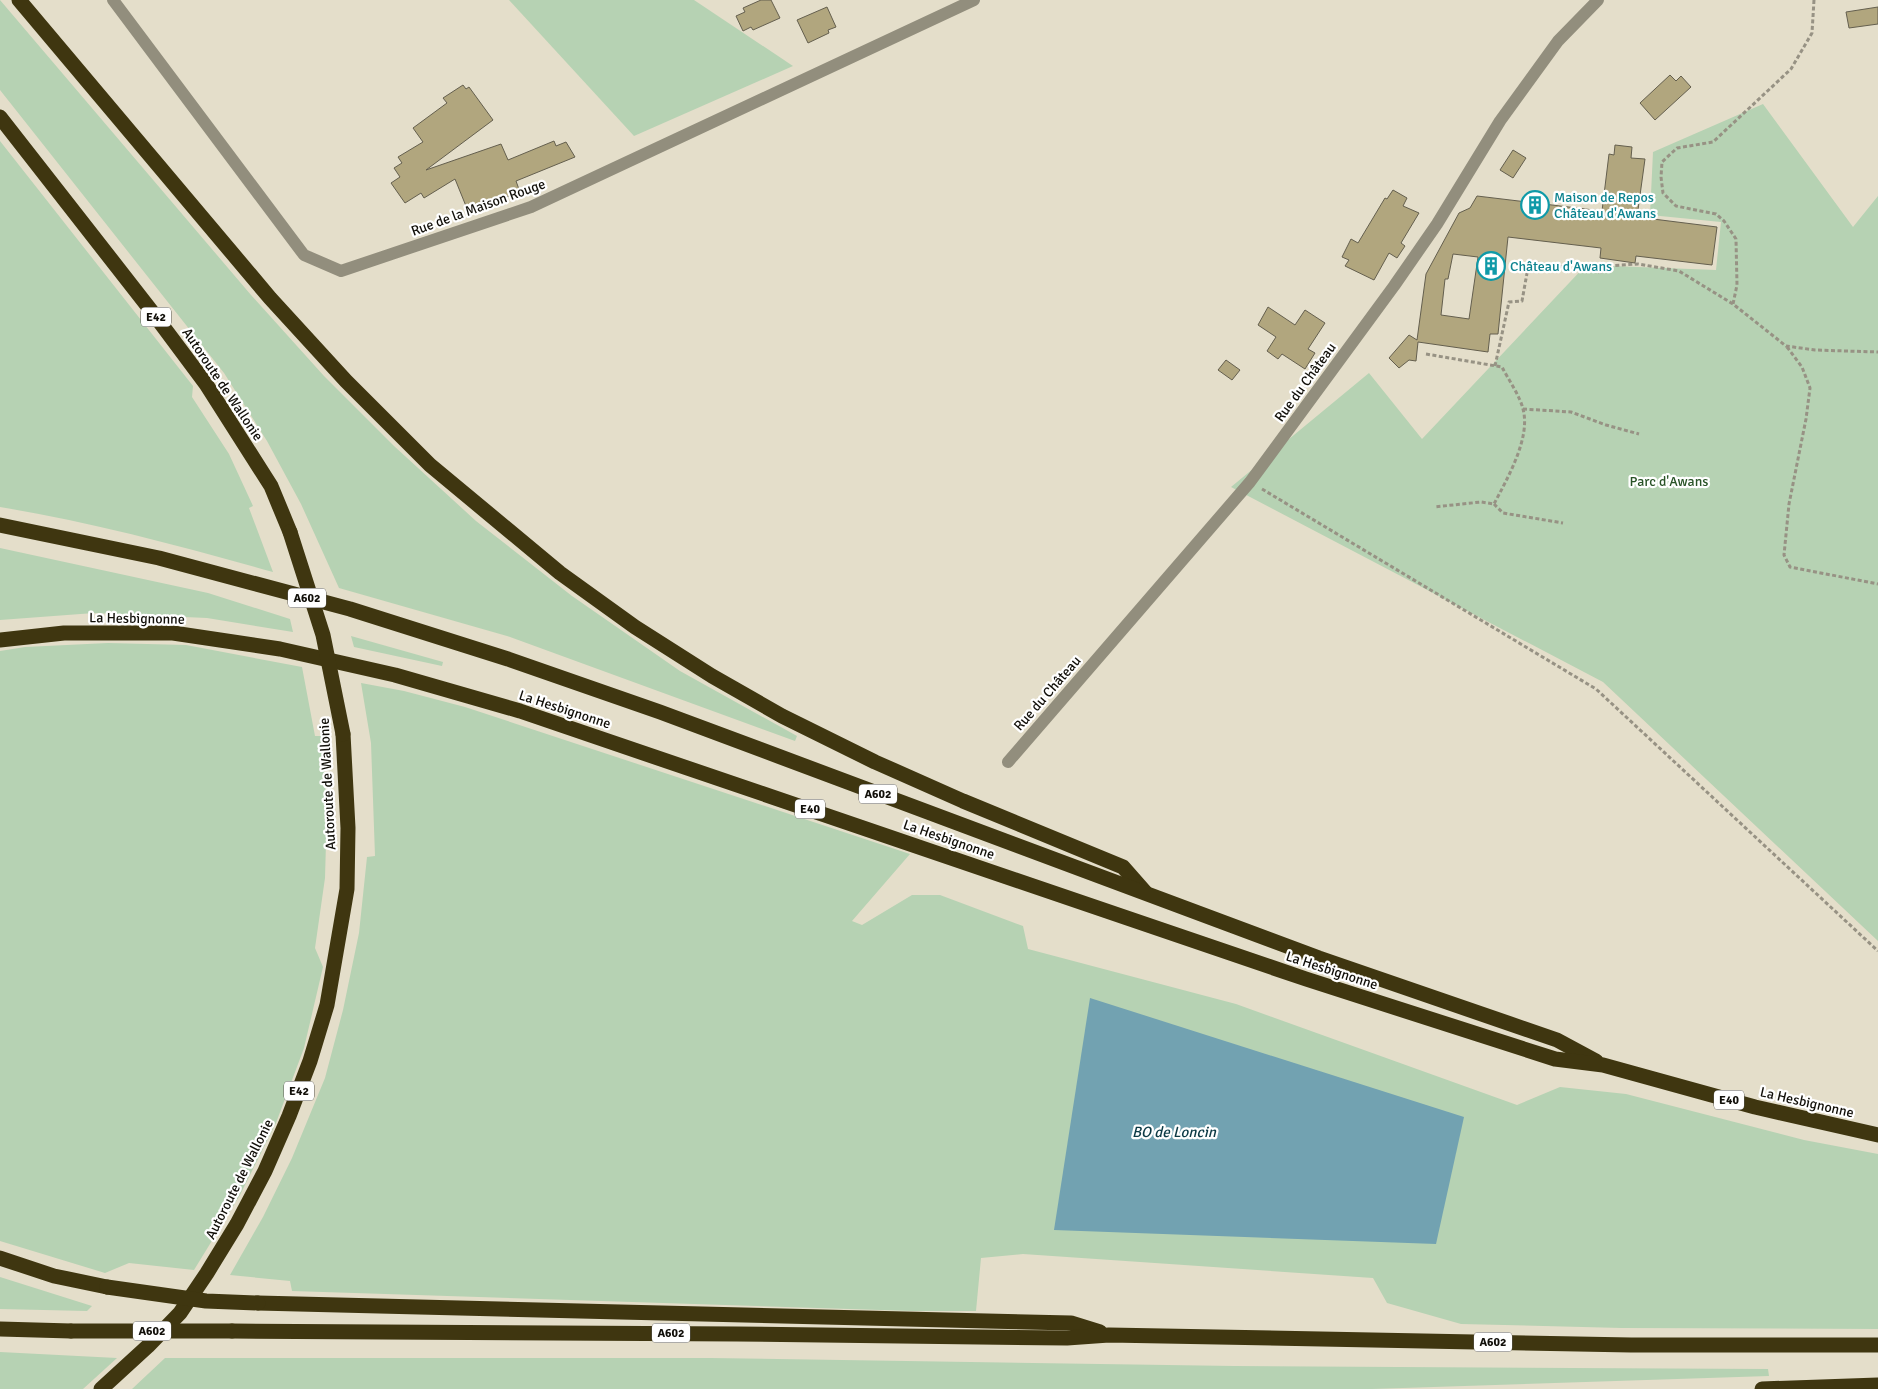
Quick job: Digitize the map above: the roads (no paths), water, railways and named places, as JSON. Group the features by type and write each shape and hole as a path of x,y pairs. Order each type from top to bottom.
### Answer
{"highway":[{"path":"19,0 270,298 346,381 430,465 560,572 635,627 712,676 782,716 875,762 1123,867 1148,894 1319,958 1558,1040 1604,1065"},
{"name":"Autoroute de Wallonie","path":"0,117 206,384 270,486 290,532 324,635 343,734 348,828 347,889 327,1006 310,1061 289,1116 264,1171 237,1224 207,1273 180,1312 148,1346 101,1389"},
{"name":"A602","path":"0,525 169,561 350,609 499,656 660,712 1148,894"},
{"name":"La Hesbignonne","path":"0,640 64,634 173,633 280,649 395,675 520,710 1306,979 1555,1059 1604,1065 1755,1107 1878,1135"},
{"path":"0,1258 54,1276 107,1287 206,1301 1071,1323 1109,1335"},
{"name":"A602","path":"0,1329 1066,1338 1109,1335 1631,1345 1878,1345"},
{"path":"1762,1389 1878,1385"}],"street":[{"name":"Rue de la Maison Rouge","path":"114,0 304,255 341,271 531,207 974,0"},
{"name":"Rue du Château","path":"1008,762 1250,482 1394,286 1437,224 1500,121 1552,49 1598,0"}],"water":[{"name":"BO de Loncin","path":"1090,998 1464,1117 1436,1244 1054,1230"}],"place":[{"name":"Maison de Repos Château d'Awans","path":"1535,205"},
{"name":"Château d'Awans","path":"1491,266"}],"park label":[{"name":"Parc d'Awans","path":"1669,481"}]}
